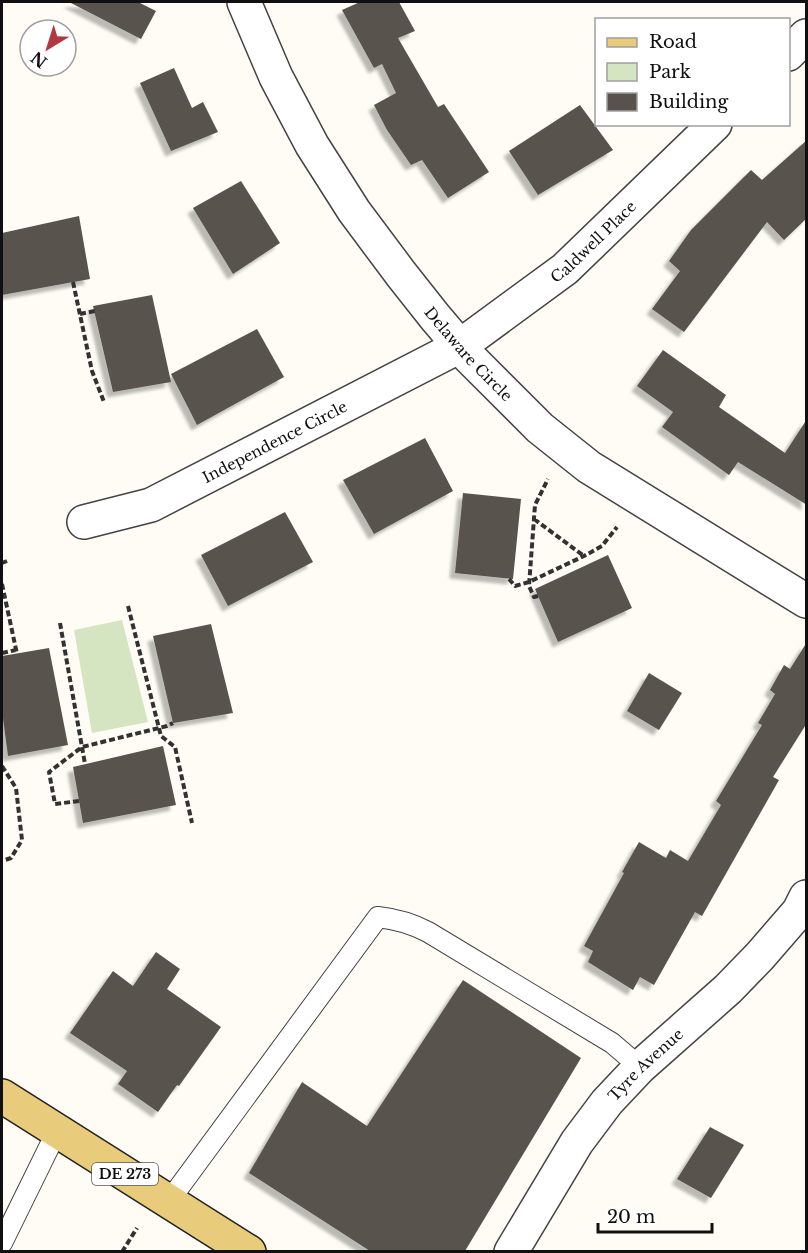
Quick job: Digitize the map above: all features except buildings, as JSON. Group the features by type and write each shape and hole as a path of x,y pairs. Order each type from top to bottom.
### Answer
{"main road":[{"name":"DE 273","path":"2,1096 249,1251"}],"street":[{"name":"Delaware Circle","path":"244,2 276,77 312,146 354,211 414,291 460,346 540,428 589,467 807,600"},
{"path":"790,53 807,36"},
{"name":"Caldwell Place","path":"460,346 565,268 713,126"},
{"name":"Independence Circle","path":"84,522 151,504 460,346"},
{"name":"Tyre Avenue","path":"511,1251 577,1142 608,1102 640,1067 729,988 799,911 807,897"}],"lane":[{"path":"169,1201 378,917 413,924 428,932 612,1043 640,1067"},
{"path":"2,1243 57,1131"}],"path":[{"path":"73,282 92,371 104,402"},
{"path":"80,314 95,311"},
{"path":"538,596 534,597 529,586 535,505 549,478"},
{"path":"534,519 584,556"},
{"path":"509,579 515,586 530,582 584,556 602,546 618,526"},
{"path":"2,584 16,652 2,653"},
{"path":"128,606 161,736 175,747 192,823"},
{"path":"60,623 85,764"},
{"path":"79,801 55,804 49,772 82,747 173,723"},
{"path":"2,766 16,788 22,840 11,858 5,860"},
{"path":"122,1251 137,1228"}],"green space":[{"path":"122,620 148,722 92,733 74,630"}]}
